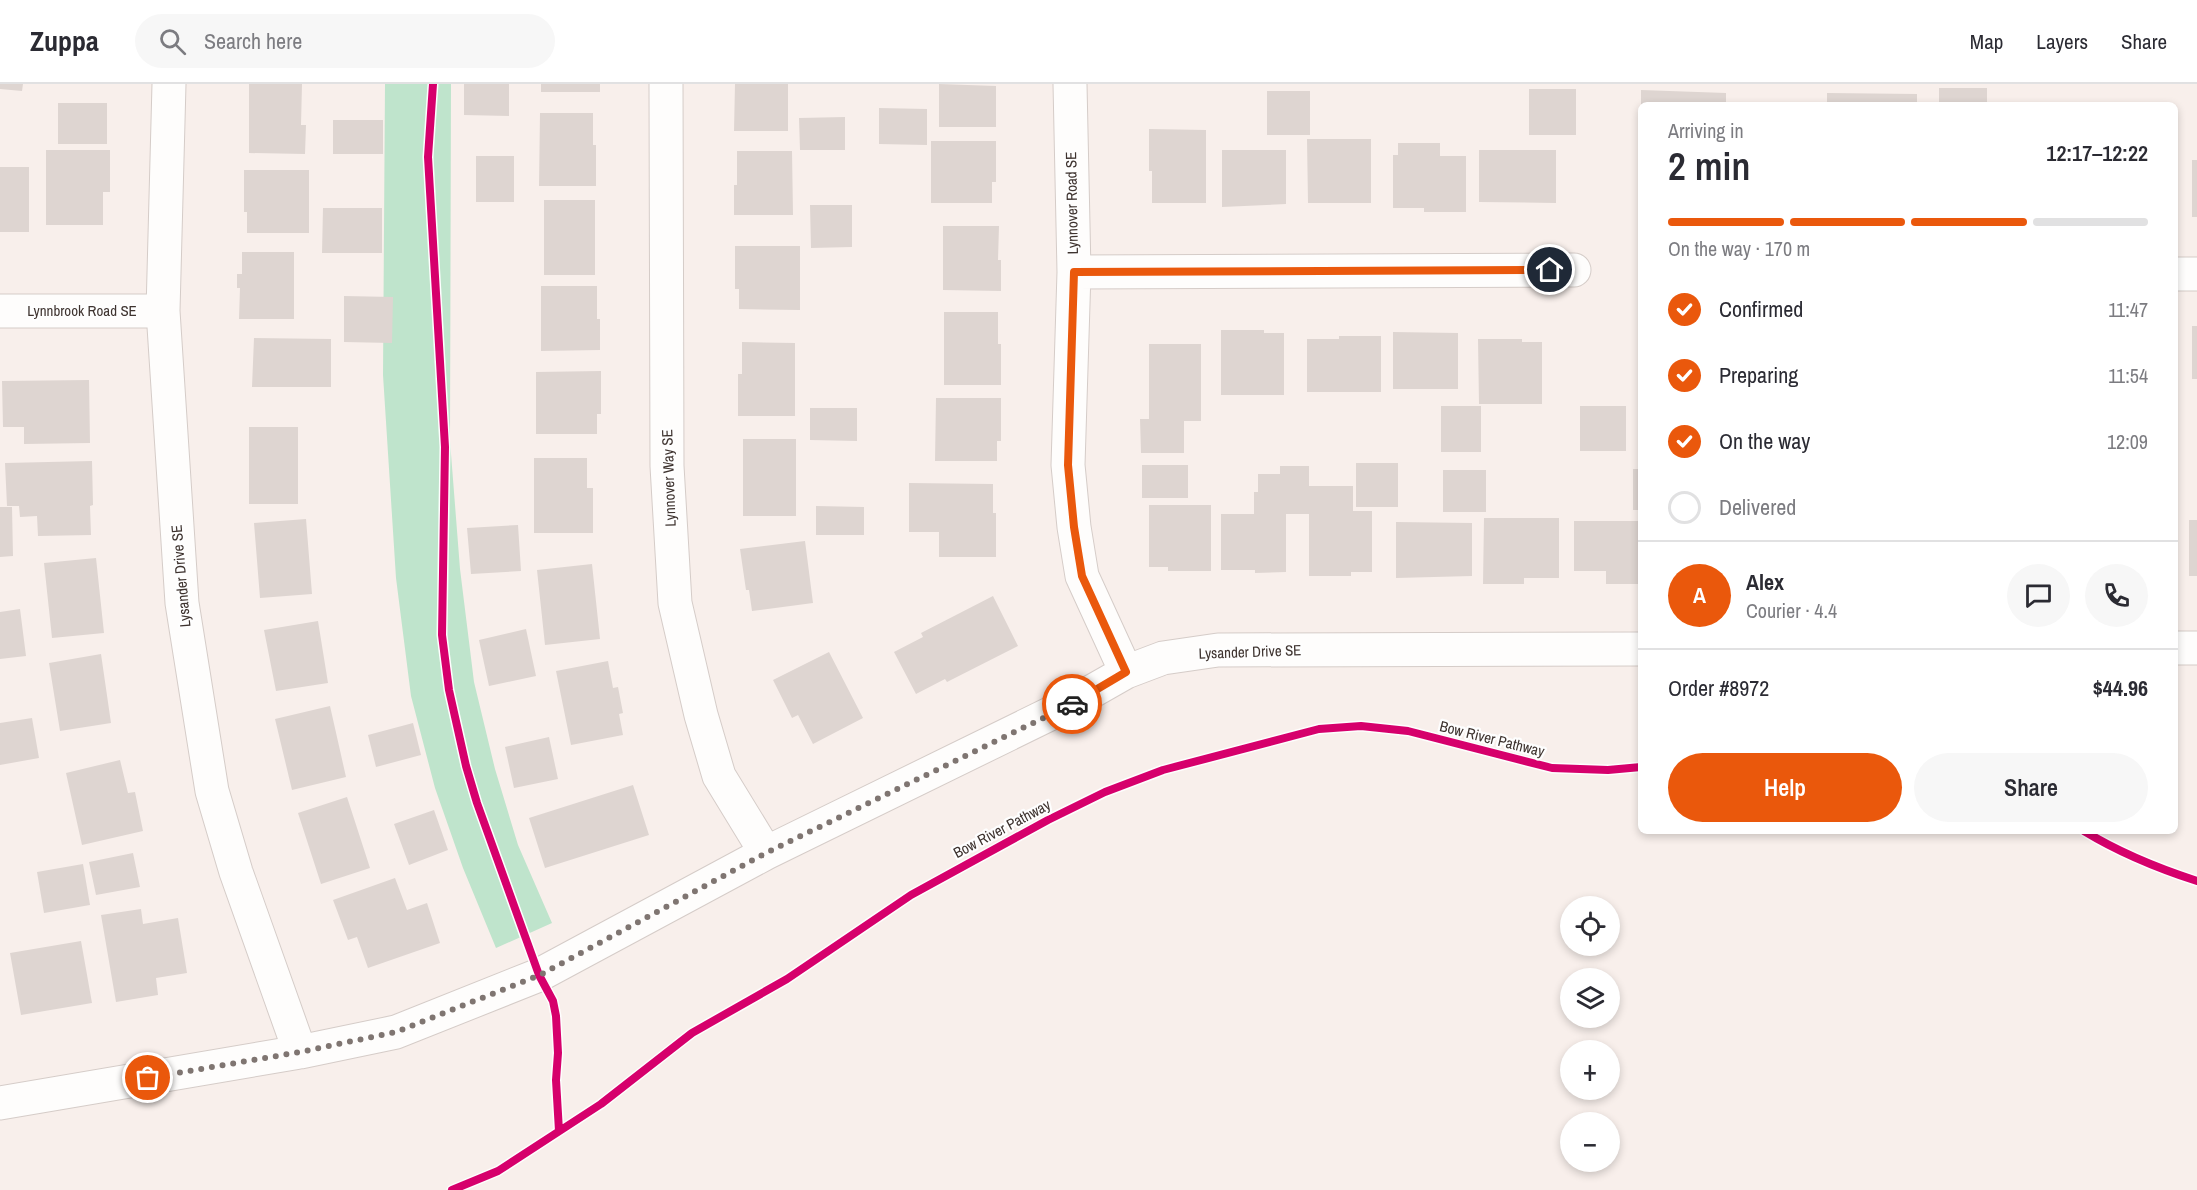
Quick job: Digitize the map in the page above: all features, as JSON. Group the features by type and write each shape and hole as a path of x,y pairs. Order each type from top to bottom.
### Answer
{"street":[{"name":"Lysander Drive SE","path":"169,84 164,311 182,603 212,791 236,872 300,1052"},
{"name":"Lynnover Way SE","path":"666,84 667,466 675,603 701,715 719,776 766,853"},
{"name":"Lynnover Road SE","path":"1070,84 1074,272 1068,465 1074,527 1082,576 1126,672"},
{"path":"1074,272 1574,270"},
{"path":"2178,274 2197,274"},
{"name":"Lynnbrook Road SE","path":"0,311 164,311"},
{"path":"2178,648 2197,648"},
{"name":"Lysander Drive SE","path":"0,1103 300,1052 396,1032 540,975 766,853 1068,705 1126,672 1163,658 1218,650 1638,649"}],"green space":[{"path":"385,84 451,84 450,441 460,569 474,682 495,769 518,845 552,923 496,948 463,868 435,788 411,696 396,578 383,375"}],"building":[{"path":"0,84 23,84 22,91 0,89"},
{"path":"249,84 302,84 301,125 306,125 305,154 249,153"},
{"path":"464,84 509,84 509,116 464,115"},
{"path":"541,84 600,84 600,92 541,92"},
{"path":"735,84 788,84 788,131 734,131"},
{"path":"939,84 996,86 996,127 939,127"},
{"path":"1939,88 1987,88 1987,102 1939,102"},
{"path":"1529,89 1576,89 1576,135 1529,135"},
{"path":"1641,90 1726,93 1726,102 1641,102"},
{"path":"1267,91 1310,91 1310,135 1267,135"},
{"path":"1827,93 1917,94 1917,102 1827,102"},
{"path":"58,103 107,103 107,144 58,144"},
{"path":"879,108 927,109 927,145 879,144"},
{"path":"540,113 593,113 596,186 539,186"},
{"path":"845,117 845,150 800,150 799,118"},
{"path":"333,120 383,120 383,154 333,154"},
{"path":"1149,129 1206,130 1206,203 1152,203"},
{"path":"1307,139 1371,139 1371,203 1308,203"},
{"path":"931,141 996,141 996,182 992,182 992,203 931,203"},
{"path":"1398,143 1440,143 1440,156 1466,156 1466,212 1424,212 1424,208 1393,208 1393,155 1398,155"},
{"path":"46,150 110,150 110,192 103,192 103,225 46,225"},
{"path":"1222,150 1286,150 1286,204 1222,207"},
{"path":"1479,150 1556,150 1556,203 1479,202"},
{"path":"737,151 792,151 793,215 734,215"},
{"path":"476,156 514,156 514,202 476,202"},
{"path":"2192,160 2197,160 2197,217 2192,217"},
{"path":"0,167 29,167 29,232 0,232"},
{"path":"244,170 309,170 309,233 247,233 247,212 244,212"},
{"path":"544,200 595,200 595,275 544,275"},
{"path":"810,205 852,205 852,247 811,248"},
{"path":"323,208 382,208 382,253 322,253"},
{"path":"943,226 999,226 998,260 1001,260 1001,291 943,290"},
{"path":"735,246 800,246 800,310 739,309 739,289 735,289"},
{"path":"242,252 294,252 294,319 239,319 240,288 237,288 237,274 242,274"},
{"path":"541,286 597,286 600,350 541,351"},
{"path":"344,296 393,297 392,343 344,342"},
{"path":"944,312 998,312 1001,385 944,385"},
{"path":"2192,326 2197,326 2197,379 2192,379"},
{"path":"1221,330 1264,330 1264,333 1284,333 1284,395 1221,395"},
{"path":"1393,332 1458,333 1458,389 1393,389"},
{"path":"1339,336 1381,336 1381,392 1307,392 1307,339 1339,339"},
{"path":"254,338 331,339 331,387 252,387"},
{"path":"1478,339 1522,339 1522,342 1542,342 1542,404 1479,404"},
{"path":"742,342 795,343 795,416 738,416 738,374 742,374"},
{"path":"1149,344 1201,344 1201,421 1184,421 1184,453 1141,453 1140,419 1149,419"},
{"path":"601,371 601,414 597,414 597,434 536,434 536,372"},
{"path":"89,380 90,443 24,444 24,427 3,427 2,381"},
{"path":"936,398 1001,398 1001,441 997,441 997,461 935,461"},
{"path":"1441,406 1481,406 1481,452 1441,452"},
{"path":"1580,406 1626,406 1626,451 1580,451"},
{"path":"810,408 857,408 857,441 810,440"},
{"path":"249,427 298,427 298,504 249,504"},
{"path":"743,439 796,439 796,516 743,516"},
{"path":"534,458 587,458 587,488 593,488 593,533 534,533"},
{"path":"92,461 91,535 38,536 37,516 20,517 19,506 7,506 5,463"},
{"path":"1356,463 1398,463 1398,507 1356,507"},
{"path":"1142,465 1188,465 1188,498 1142,498"},
{"path":"1280,466 1309,466 1309,486 1353,486 1353,511 1372,511 1372,572 1351,572 1351,576 1309,576 1309,514 1286,514 1286,572 1255,573 1255,570 1221,570 1221,514 1254,514 1254,492 1258,492 1258,474 1280,474"},
{"path":"1633,469 1638,469 1638,510 1633,510"},
{"path":"1443,470 1486,470 1486,512 1443,512"},
{"path":"909,483 993,484 993,513 996,513 996,557 939,557 939,532 909,532"},
{"path":"1149,505 1211,505 1211,571 1168,571 1168,567 1149,567"},
{"path":"816,506 864,507 864,535 816,535"},
{"path":"0,507 12,507 13,556 0,557"},
{"path":"1484,518 1559,518 1559,578 1524,578 1524,584 1483,584"},
{"path":"306,519 312,594 260,598 254,523"},
{"path":"2189,520 2197,520 2197,576 2189,576"},
{"path":"1574,521 1638,521 1638,584 1606,584 1606,571 1574,571"},
{"path":"1396,522 1472,523 1472,576 1396,578"},
{"path":"518,525 521,571 471,574 467,528"},
{"path":"805,541 813,603 752,611 749,590 746,590 740,549"},
{"path":"96,558 104,633 52,638 44,563"},
{"path":"592,564 600,639 545,645 537,570"},
{"path":"993,596 1018,646 947,682 945,679 916,694 894,652 923,637 921,633"},
{"path":"20,609 26,656 0,659 0,612"},
{"path":"318,621 328,683 276,691 264,630"},
{"path":"526,629 536,676 489,686 479,640"},
{"path":"829,652 863,718 813,744 798,715 792,718 773,680"},
{"path":"101,654 111,723 60,731 49,663"},
{"path":"608,661 613,688 618,687 623,713 619,714 623,735 571,745 556,671"},
{"path":"330,706 346,777 292,790 275,719"},
{"path":"32,718 39,758 0,765 0,723"},
{"path":"413,723 421,755 376,767 368,735"},
{"path":"549,737 558,779 514,788 505,747"},
{"path":"120,760 128,793 135,792 143,831 82,845 66,773"},
{"path":"633,785 649,835 545,868 529,818"},
{"path":"347,797 370,868 321,884 298,813"},
{"path":"434,810 448,850 409,865 394,824"},
{"path":"133,853 140,887 96,895 89,862"},
{"path":"83,864 90,905 44,913 37,872"},
{"path":"395,878 407,910 427,903 440,943 368,968 357,937 348,940 333,900"},
{"path":"141,909 143,924 178,918 187,973 156,978 158,995 116,1002 101,915"},
{"path":"81,941 92,1003 21,1015 10,953"}],"cycle path":[{"path":"433,84 428,157 445,447 442,635 449,690 477,803 539,975 553,1001 558,1053 556,1080 559,1131"},
{"name":"Bow River Pathway","path":"452,1190 498,1171 601,1104 692,1033 787,979 911,895 1048,820 1105,792 1163,770 1319,729 1361,726 1408,731 1552,768 1608,770 1638,767"},
{"path":"2089,834 2139,859 2197,881"}],"way so far":[{"path":"148,1078 300,1052 396,1032 540,975 766,853 1072,704"}],"route":[{"path":"1072,704 1126,672 1082,576 1074,527 1068,465 1074,272 1550,270"}]}
